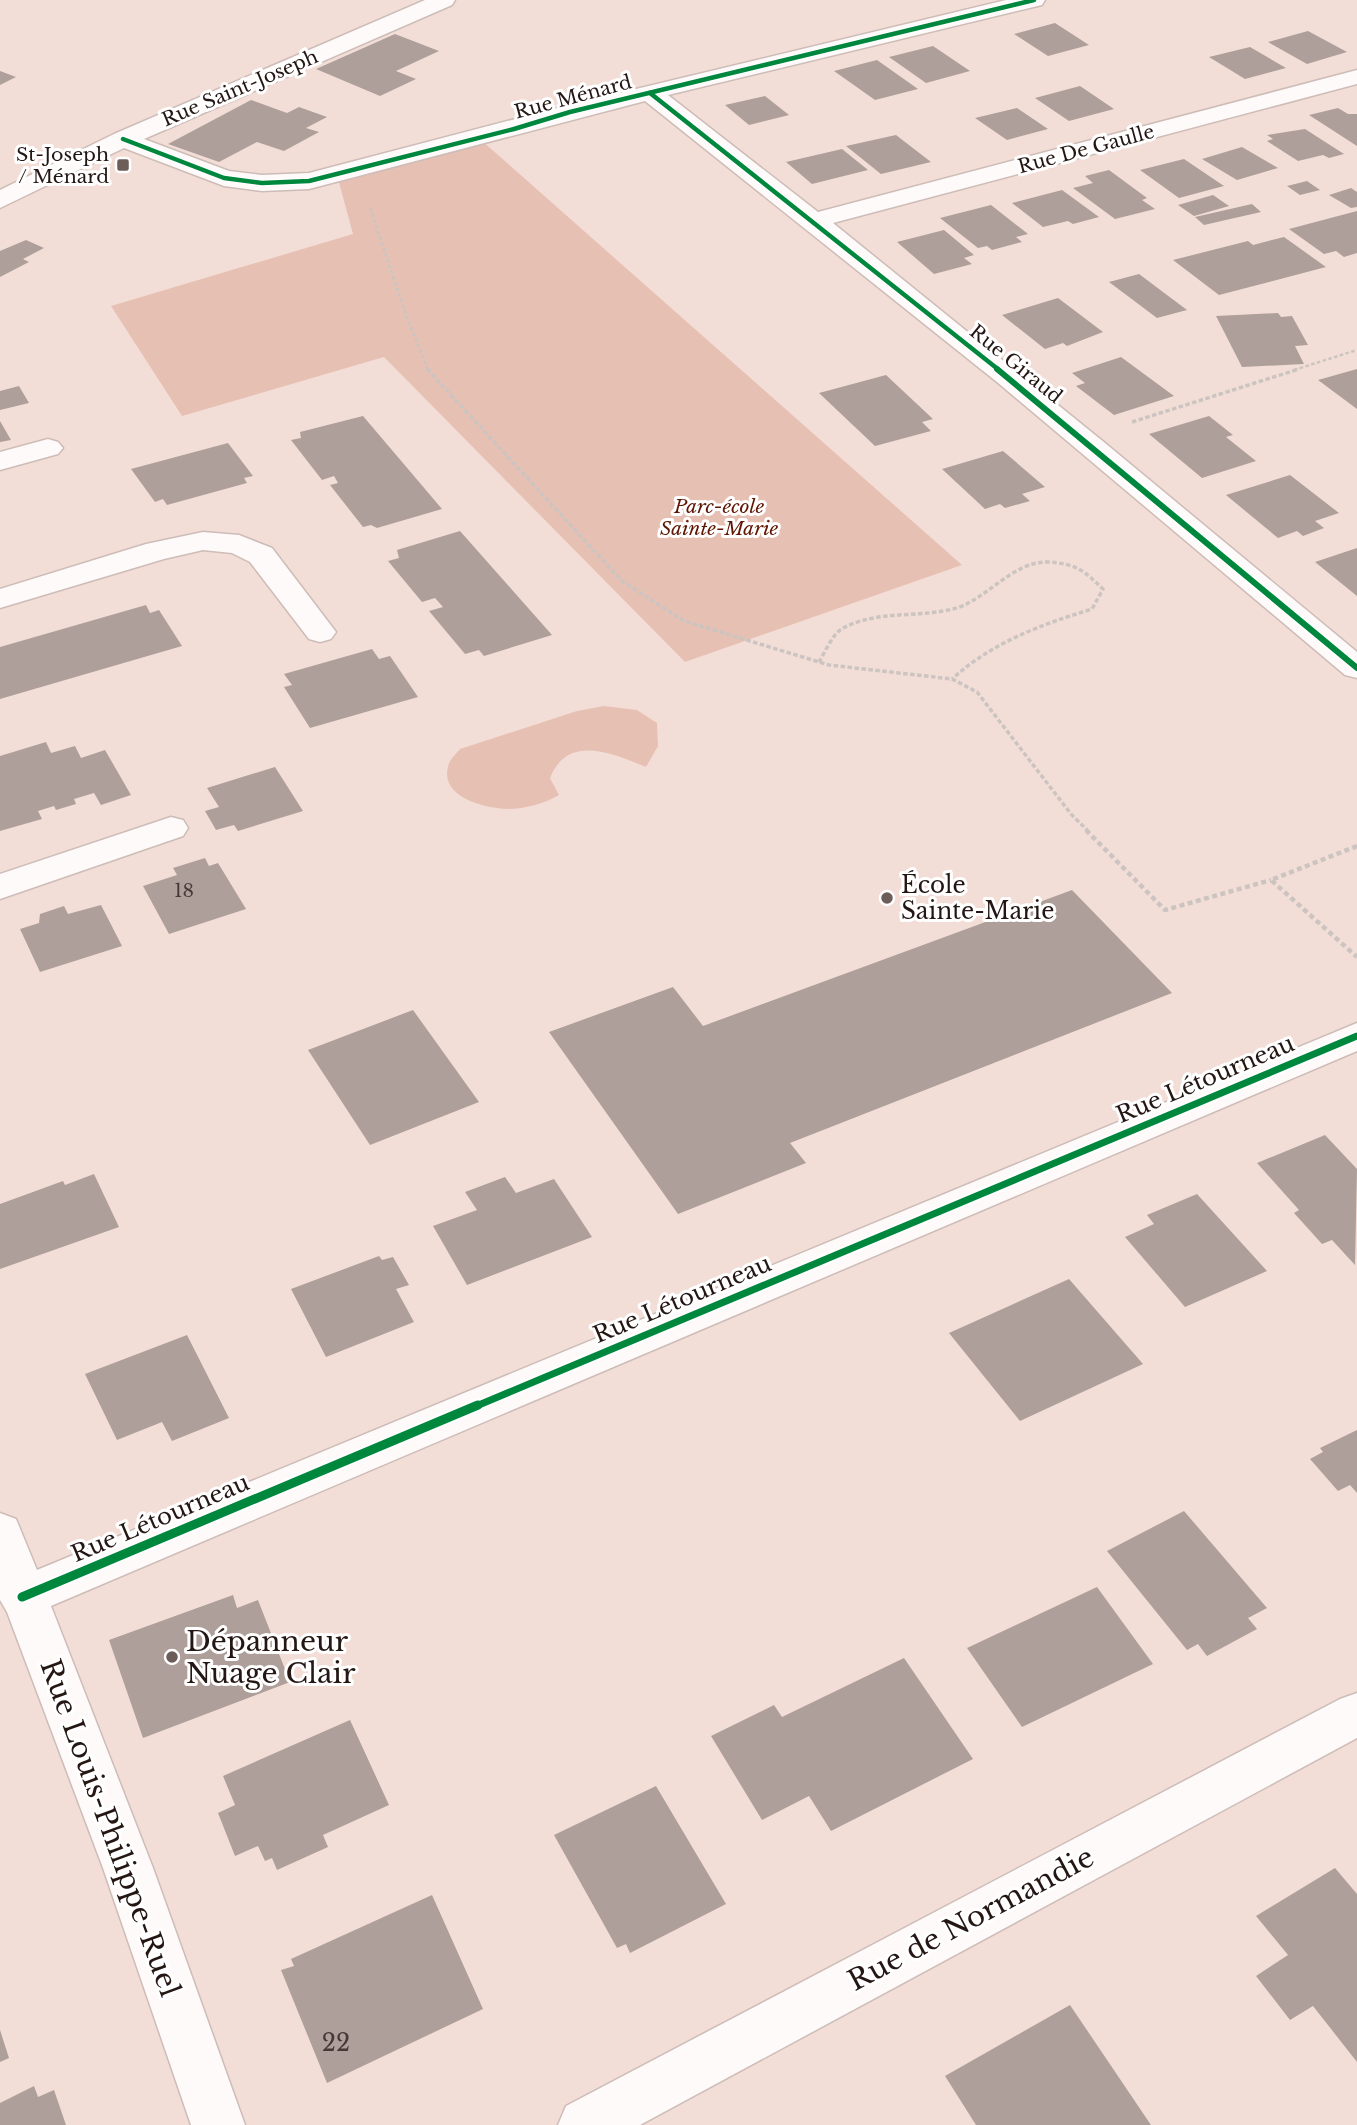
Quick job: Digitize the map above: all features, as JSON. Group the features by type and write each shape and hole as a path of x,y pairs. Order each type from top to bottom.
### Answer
{"street":[{"name":"Rue Saint-Joseph","path":"0,200 123,139 444,0"},
{"name":"Rue Ménard","path":"123,139 224,178 262,183 309,181 1021,1"},
{"name":"Rue De Gaulle","path":"816,220 1357,77"},
{"name":"Rue Giraud","path":"650,93 816,220 1357,668"},
{"path":"0,461 48,448"},
{"path":"0,599 191,543 203,541 239,544 261,555 320,632"},
{"path":"0,887 171,828"},
{"name":"Rue Létourneau","path":"22,1597 1357,1036"},
{"name":"Rue Louis-Philippe-Ruel","path":"0,1532 22,1597 128,1868 218,2125"},
{"name":"Rue de Normandie","path":"585,2125 1357,1714"}],"path":[{"path":"351,172 369,204 406,315 428,370 622,581 684,621 818,662 853,669 952,678 977,692 1070,814 1165,910 1271,880 1357,846"},
{"path":"1081,438 1357,350"},
{"path":"818,662 840,629 868,618 953,609 971,602 1020,570 1045,562 1079,567 1103,589 1092,609 1031,628 973,657 952,678"},
{"path":"1271,880 1357,957"}],"green space":[{"name":"Parc-école Sainte-Marie","path":"481,140 962,565 685,662 384,357 182,416 111,306 353,234 337,175"},
{"path":"604,706 637,710 657,723 658,746 646,767 606,753 580,751 568,755 558,764 550,778 559,795 547,801 514,809 476,803 457,793 451,786 447,777 449,764 460,749 577,711"}],"building":[{"path":"1055,23 1089,45 1048,56 1014,34"},
{"path":"1308,31 1347,52 1307,64 1268,42"},
{"path":"395,34 439,51 396,71 416,79 380,96 316,69"},
{"path":"933,46 970,71 926,83 889,57"},
{"path":"1250,47 1286,68 1245,79 1209,57"},
{"path":"877,60 918,89 875,100 834,71"},
{"path":"0,71 16,77 0,85"},
{"path":"1080,86 1114,109 1069,121 1035,98"},
{"path":"765,96 789,115 749,125 725,105"},
{"path":"251,100 287,113 299,107 327,117 306,128 319,132 284,151 257,142 219,162 168,144"},
{"path":"1017,108 1048,129 1007,140 975,118"},
{"path":"1338,108 1348,114 1357,114 1357,146 1309,115"},
{"path":"1305,129 1344,154 1329,158 1323,155 1298,161 1267,141 1273,139 1267,135"},
{"path":"896,135 931,162 881,174 846,146"},
{"path":"1242,147 1278,168 1237,180 1202,159"},
{"path":"842,149 868,170 812,184 786,162"},
{"path":"1184,159 1224,186 1179,198 1140,170"},
{"path":"1109,170 1147,198 1142,200 1155,209 1115,219 1073,188 1093,183 1085,176"},
{"path":"1307,181 1320,190 1300,195 1287,186"},
{"path":"1351,188 1357,192 1357,207 1351,208 1329,195"},
{"path":"1062,190 1099,217 1073,224 1068,221 1043,227 1012,203"},
{"path":"1213,195 1229,206 1194,216 1178,205"},
{"path":"1252,204 1261,212 1204,225 1195,217"},
{"path":"991,205 1028,234 1016,237 1022,242 992,250 987,246 978,248 940,218"},
{"path":"1357,211 1357,253 1344,257 1336,251 1324,254 1289,229"},
{"path":"944,230 974,255 964,258 972,264 934,274 897,242"},
{"path":"1284,237 1326,267 1219,295 1173,260 1248,241 1253,245"},
{"path":"26,240 44,248 23,259 29,262 0,277 0,251"},
{"path":"1139,274 1187,310 1157,318 1109,282"},
{"path":"1058,298 1103,332 1067,346 1063,343 1045,349 1002,315"},
{"path":"1278,313 1281,317 1292,316 1308,345 1295,346 1304,364 1242,367 1216,316"},
{"path":"1121,357 1174,396 1114,415 1076,386 1085,383 1072,373"},
{"path":"1357,369 1357,409 1318,380"},
{"path":"886,375 933,419 922,422 931,431 875,446 819,393"},
{"path":"19,386 29,403 0,410 0,391"},
{"path":"363,416 442,509 377,528 371,525 363,527 330,485 338,483 334,476 322,480 291,440 301,438 300,432"},
{"path":"1209,416 1233,435 1226,437 1256,461 1202,478 1149,434"},
{"path":"0,421 11,440 0,442"},
{"path":"228,443 253,476 244,478 247,483 167,505 163,499 155,502 131,469"},
{"path":"1003,451 1045,487 1022,494 1030,501 1005,508 1000,504 985,509 942,469"},
{"path":"1290,475 1339,513 1315,521 1324,528 1303,536 1297,531 1278,538 1226,495"},
{"path":"460,531 552,635 484,656 479,650 465,654 429,611 443,607 435,598 422,602 388,561 399,558 397,550"},
{"path":"1357,548 1357,596 1315,562"},
{"path":"146,605 150,613 159,610 182,646 0,699 0,647"},
{"path":"372,649 379,659 390,656 418,697 310,728 284,687 292,685 284,674"},
{"path":"46,742 51,753 75,746 81,758 105,750 131,795 101,805 94,793 74,799 76,804 56,810 54,806 38,811 42,819 0,831 0,756"},
{"path":"275,767 303,811 238,831 234,825 216,830 205,811 219,807 207,788"},
{"path":"205,858 209,866 218,863 246,909 169,934 143,886 177,875 173,868"},
{"path":"1072,890 1172,993 790,1143 806,1163 678,1214 549,1032 673,987 703,1026"},
{"path":"101,905 122,946 40,972 20,929 39,923 40,914 64,906 68,914"},
{"path":"413,1010 479,1102 370,1145 308,1050"},
{"path":"1325,1135 1357,1169 1355,1265 1332,1240 1322,1244 1294,1213 1299,1210 1257,1163"},
{"path":"94,1174 119,1227 0,1269 0,1204 63,1181 65,1185"},
{"path":"505,1177 516,1193 554,1179 592,1237 467,1285 433,1226 477,1210 465,1192"},
{"path":"1197,1194 1267,1271 1185,1307 1125,1237 1154,1224 1147,1215"},
{"path":"379,1256 382,1260 393,1257 409,1285 396,1289 414,1322 326,1357 291,1289"},
{"path":"1069,1279 1143,1364 1020,1421 949,1333"},
{"path":"187,1335 229,1418 172,1441 162,1422 117,1440 85,1374"},
{"path":"1357,1430 1357,1493 1350,1485 1338,1491 1310,1459 1323,1452 1320,1448"},
{"path":"1184,1511 1267,1608 1248,1618 1257,1629 1207,1656 1198,1644 1187,1650 1107,1551"},
{"path":"1097,1587 1153,1664 1022,1727 967,1648"},
{"path":"233,1595 237,1608 258,1600 290,1682 143,1738 109,1640"},
{"path":"904,1658 973,1759 831,1831 809,1796 762,1820 711,1736 774,1705 782,1717"},
{"path":"350,1720 389,1805 323,1835 328,1847 277,1870 272,1858 265,1861 258,1846 235,1856 218,1813 235,1805 223,1776"},
{"path":"656,1786 726,1904 630,1953 626,1944 617,1948 554,1835"},
{"path":"1335,1868 1357,1894 1357,2062 1313,2006 1290,2020 1256,1976 1288,1955 1256,1916"},
{"path":"432,1895 483,2009 327,2083 281,1970 294,1966 291,1959"},
{"path":"1070,2005 1151,2125 976,2125 945,2076"},
{"path":"0,2030 9,2058 0,2062"},
{"path":"34,2086 38,2097 54,2090 66,2125 0,2125 0,2103"}],"cycle path":[{"path":"123,139 224,178 262,183 309,181 514,129 570,112 1034,0"},
{"path":"650,93 1007,376 1357,668"},
{"path":"22,1597 1357,1036"}],"place":[{"name":"St-Joseph / Ménard","path":"123,165"},
{"name":"École Sainte-Marie","path":"887,898"},
{"name":"Dépanneur Nuage Clair","path":"172,1657"}]}
